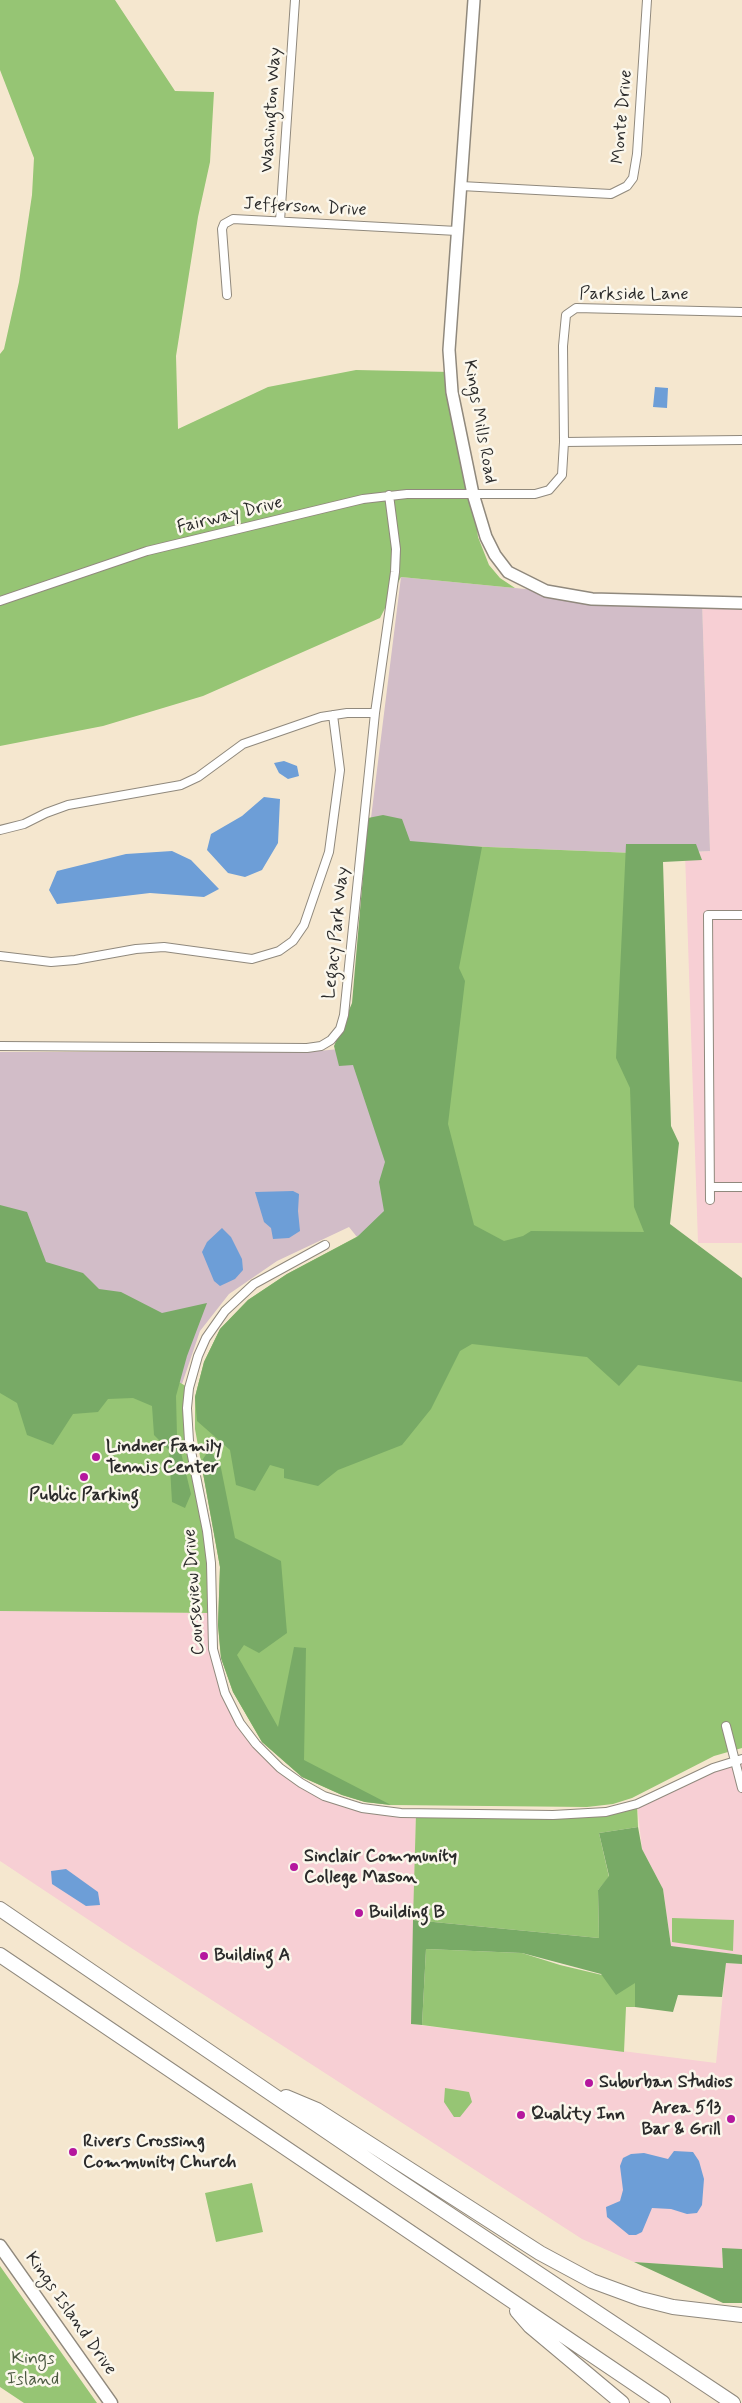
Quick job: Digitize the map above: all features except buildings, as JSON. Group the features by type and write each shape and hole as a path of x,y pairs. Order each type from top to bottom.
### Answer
{"highway":[{"path":"0,1909 257,2085 733,2403"},
{"path":"0,1955 663,2403"},
{"path":"257,2085 317,2110 540,2253 592,2281 641,2299 673,2306 742,2315"},
{"path":"505,2297 530,2326 622,2403"}],"main road":[{"name":"Kings Island Drive","path":"0,2246 111,2403"}],"street":[{"name":"Washington Way","path":"280,221 294,0"},
{"name":"Kings Mills Road","path":"474,0 449,350 452,392 473,494 484,531 495,555 508,572 528,584 546,591 592,599 742,603"},
{"name":"Monte Drive","path":"461,186 612,194 626,186 633,178 637,154 647,0"},
{"name":"Jefferson Drive","path":"227,295 222,236 224,224 228,221 239,219 458,232"},
{"name":"Parkside Lane","path":"473,494 535,494 548,490 562,474 564,442 564,325 566,315 570,311 586,308 742,312"},
{"path":"564,442 742,440"},
{"name":"Fairway Drive","path":"0,601 147,551 363,499 390,495 473,494"},
{"name":"Legacy Park Way","path":"0,1046 307,1048 321,1046 331,1040 340,1029 344,1015 375,713 395,572 396,550 390,495"},
{"path":"0,830 24,824 68,805 182,785 198,777 243,744 321,717 375,713"},
{"path":"0,956 51,962 164,947 252,959 279,951 293,941 304,924 329,852 340,770 333,715"},
{"path":"710,1200 708,915 742,915"},
{"path":"710,1187 742,1187"},
{"name":"Courseview Drive","path":"325,1245 254,1284 225,1311 202,1347 189,1388 187,1408 189,1441 207,1531 211,1563 213,1649 225,1694 240,1723 256,1744 280,1768 324,1796 362,1808 402,1813 553,1815 606,1812 638,1804 713,1768 738,1760"},
{"path":"726,1726 738,1760 742,1788"}],"shaded area":[{"path":"401,577 546,591 702,601 710,851 657,854 368,842"},
{"path":"702,601 742,603 742,1243 698,1243 685,853 710,851"},
{"path":"350,1048 405,1211 357,1237 349,1227 277,1261 229,1294 200,1331 182,1384 0,1275 0,1052 308,1052"},
{"path":"0,1611 211,1613 218,1675 240,1723 280,1768 343,1803 416,1813 411,2024 716,2063 726,1963 742,1964 742,2249 722,2249 723,2268 634,2262 582,2239 0,1861"},
{"path":"742,1759 742,1955 671,1946 663,1889 642,1849 637,1804"}],"green space":[{"path":"0,0 115,0 175,91 214,92 210,162 198,217 176,356 178,429 268,387 356,370 451,372 473,494 478,537 489,565 500,578 515,588 401,577 380,618 203,696 103,726 0,746 0,354 4,349 19,282 32,195 34,158 0,70"},
{"path":"383,815 402,819 410,841 482,847 459,968 465,981 448,1124 474,1225 504,1241 523,1236 531,1231 644,1232 634,1207 630,1088 616,1058 626,844 696,844 702,860 663,862 671,1126 679,1143 670,1224 742,1278 742,1382 638,1365 619,1386 587,1357 472,1344 460,1351 431,1409 402,1445 338,1470 318,1486 284,1478 284,1469 270,1465 255,1491 236,1485 230,1450 197,1421 195,1397 204,1362 220,1329 248,1300 287,1274 357,1237 384,1211 379,1182 385,1162 353,1065 339,1066 334,1046 352,1003 368,818"},
{"path":"368,842 657,854 667,1226 742,1281 742,1748 714,1756 632,1798 613,1804 587,1807 391,1805 365,1802 342,1795 302,1777 262,1742 233,1692 221,1658 218,1625 220,1567 195,1429 195,1397 204,1362 220,1329 248,1300 287,1274 405,1211"},
{"path":"0,1205 27,1212 46,1262 83,1273 99,1289 121,1292 162,1313 207,1303 187,1356 176,1396 177,1436 191,1494 185,1508 172,1502 169,1450 154,1435 152,1406 133,1398 108,1399 98,1412 73,1414 53,1445 27,1435 17,1403 0,1393"},
{"name":"Lindner Family Tennis Center","path":"0,1275 189,1388 187,1408 207,1531 211,1613 0,1611"},
{"path":"209,1450 220,1463 235,1538 281,1561 287,1633 259,1653 244,1645 237,1655 278,1727 294,1647 306,1648 304,1760 391,1805 365,1802 342,1795 302,1777 262,1742 233,1692 221,1658 218,1625 220,1567 201,1462"},
{"path":"637,1804 638,1827 599,1833 609,1877 598,1890 599,1938 413,1920 416,1813 579,1815"},
{"path":"638,1827 642,1849 663,1889 671,1946 742,1955 742,1964 726,1963 722,1997 678,1995 673,2012 635,2007 635,1983 616,1995 601,1974 522,1953 426,1949 422,2025 411,2024 413,1920 599,1938 598,1890 609,1876 599,1833"},
{"path":"672,1918 734,1920 733,1951 672,1942"},
{"path":"426,1949 522,1953 560,1965 636,1983 635,2007 626,2007 624,2052 422,2025"},
{"path":"445,2088 469,2092 472,2102 460,2117 454,2117 444,2102"},
{"path":"252,2183 263,2232 216,2242 205,2193"},
{"path":"722,2248 742,2249 742,2303 723,2303 634,2262 723,2268"},
{"name":"Kings Island","path":"0,2266 97,2403 24,2403 0,2387"}],"water":[{"path":"655,387 668,388 667,408 653,407"},
{"path":"284,761 297,766 299,776 288,779 279,773 274,763"},
{"path":"264,797 280,799 278,843 262,870 245,877 228,873 207,850 211,834 242,816"},
{"path":"172,851 191,860 219,889 204,897 150,893 57,904 49,890 57,871 126,854"},
{"path":"293,1191 299,1194 300,1231 289,1238 273,1239 271,1228 264,1222 255,1192"},
{"path":"222,1228 231,1237 242,1259 243,1270 235,1279 220,1286 214,1281 202,1252 207,1242"},
{"path":"66,1869 98,1892 100,1905 86,1906 52,1884 51,1871"},
{"path":"674,2151 693,2152 699,2161 704,2179 702,2205 697,2213 687,2214 671,2209 652,2208 642,2232 636,2235 629,2235 607,2217 606,2207 620,2201 623,2190 620,2166 623,2158 631,2154 644,2153 668,2159"}],"place":[{"name":"Lindner Family Tennis Center","path":"96,1457"},
{"name":"Public Parking","path":"84,1477"},
{"name":"Sinclair Community College Mason","path":"294,1867"},
{"name":"Building B","path":"359,1913"},
{"name":"Building A","path":"204,1956"},
{"name":"Suburban Studios","path":"589,2083"},
{"name":"Quality Inn","path":"521,2115"},
{"name":"Area 513 Bar & Grill","path":"731,2119"},
{"name":"Rivers Crossing Community Church","path":"73,2152"}]}
